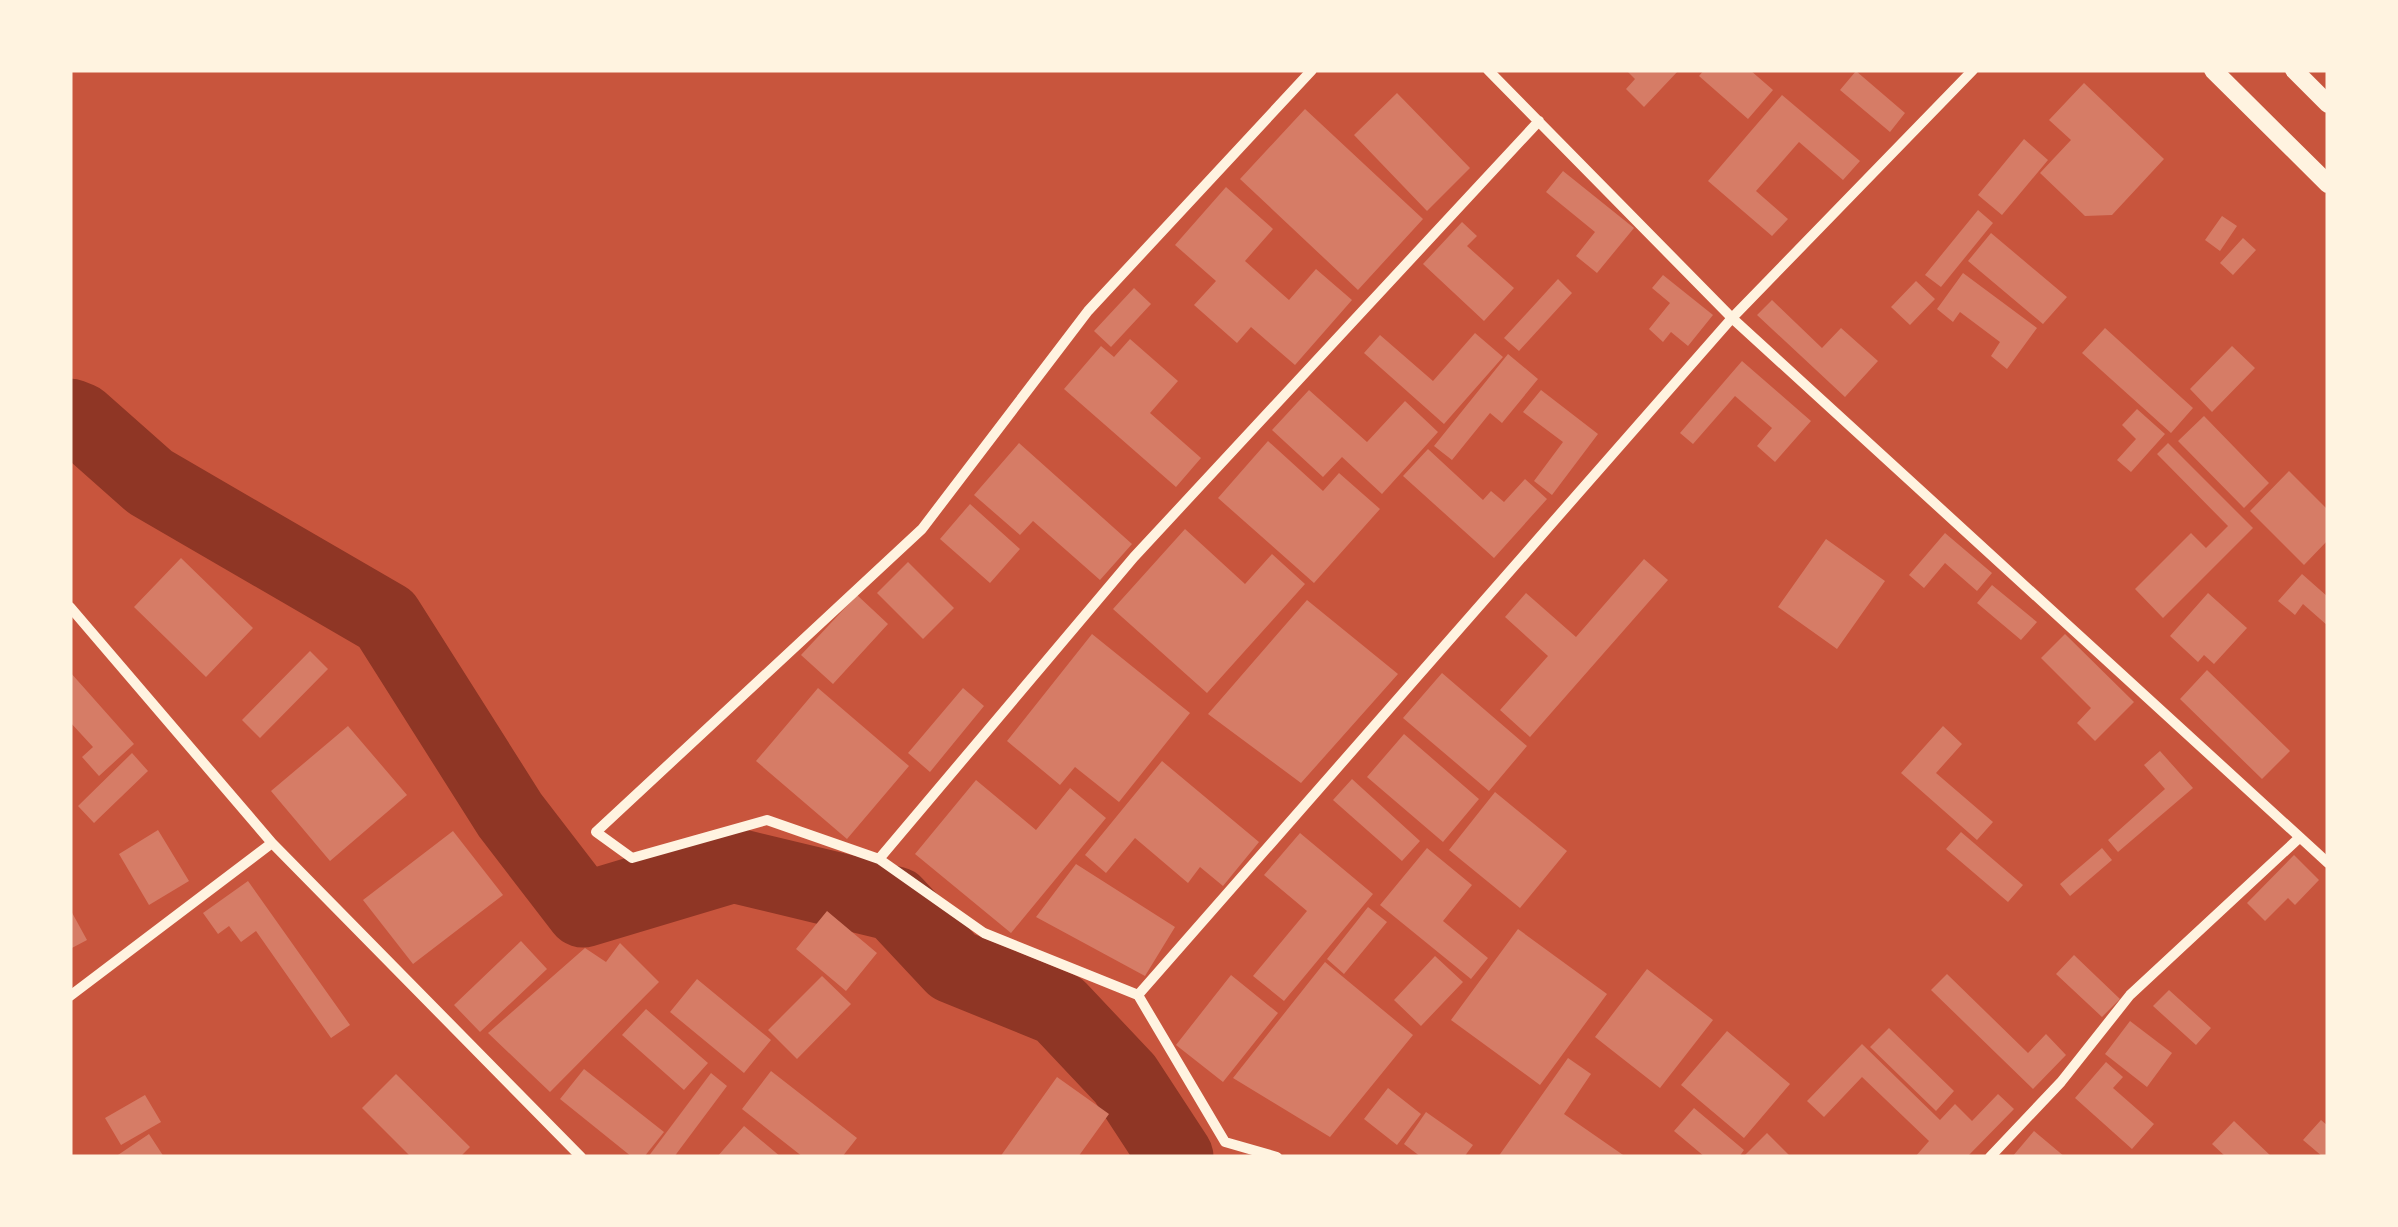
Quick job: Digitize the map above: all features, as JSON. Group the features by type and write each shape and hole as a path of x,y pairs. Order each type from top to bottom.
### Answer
{"street":[{"path":"1277,1157 1225,1142 1138,995 984,933 879,859 767,820 632,858 596,832 922,529 1088,311 1312,70"},
{"path":"1488,70 1732,318 2328,863"},
{"path":"1138,995 1732,318 1973,70"},
{"path":"2213,70 2328,184"},
{"path":"2294,70 2328,104"},
{"path":"879,859 1134,556 1539,122"},
{"path":"70,607 272,843 581,1157"},
{"path":"1990,1157 2061,1082 2130,995 2300,838"},
{"path":"70,996 272,843"}],"building":[{"path":"1626,70 1679,70 1644,107 1626,89 1635,79"},
{"path":"1704,70 1750,70 1773,90 1748,119 1699,76"},
{"path":"1856,71 1905,113 1890,132 1840,90"},
{"path":"2084,83 2164,159 2112,215 2085,216 2040,173 2071,140 2049,120"},
{"path":"1397,93 1470,168 1427,211 1354,135"},
{"path":"1782,95 1860,161 1843,180 1799,142 1756,191 1788,219 1772,236 1708,181"},
{"path":"1305,109 1423,219 1358,290 1240,179"},
{"path":"2024,139 2048,160 2002,215 1978,195"},
{"path":"1563,171 1634,228 1597,273 1576,256 1595,232 1546,192"},
{"path":"1226,187 1273,229 1245,261 1289,300 1316,269 1352,300 1295,365 1251,327 1237,343 1194,305 1216,281 1175,245"},
{"path":"1978,210 1993,223 1941,287 1925,275"},
{"path":"2222,216 2237,226 2220,251 2205,240"},
{"path":"1462,222 1477,236 1467,246 1514,288 1484,321 1423,264"},
{"path":"1991,233 2067,297 2043,324 1968,261"},
{"path":"2243,238 2256,250 2233,275 2220,263"},
{"path":"1963,273 2037,328 2007,369 1991,356 2000,342 1960,312 1953,322 1937,309"},
{"path":"1663,275 1713,315 1688,346 1671,332 1663,342 1649,329 1670,303 1652,288"},
{"path":"1558,279 1572,293 1519,351 1504,338"},
{"path":"1916,281 1935,299 1910,325 1891,307"},
{"path":"1134,288 1151,304 1111,347 1094,331"},
{"path":"1772,300 1822,348 1841,328 1878,361 1845,397 1757,315"},
{"path":"2105,328 2193,408 2171,433 2082,353"},
{"path":"1475,333 1503,357 1444,424 1364,353 1380,335 1433,381"},
{"path":"1130,339 1178,381 1150,413 1201,458 1176,487 1064,389 1101,346 1114,357"},
{"path":"2232,346 2255,368 2212,412 2190,389"},
{"path":"1508,354 1538,379 1502,423 1490,413 1452,460 1434,446"},
{"path":"1742,361 1811,421 1775,462 1757,446 1772,428 1735,396 1693,444 1680,433"},
{"path":"1309,390 1367,442 1405,401 1438,432 1382,494 1342,457 1323,477 1272,430"},
{"path":"1541,390 1598,434 1552,495 1534,481 1563,442 1523,412"},
{"path":"2137,409 2165,434 2131,472 2117,460 2136,439 2122,425"},
{"path":"2204,416 2269,483 2244,508 2178,441"},
{"path":"1268,441 1323,491 1339,473 1380,509 1314,583 1218,498"},
{"path":"1019,443 1132,544 1100,580 1033,521 1020,535 974,495"},
{"path":"2168,443 2253,528 2163,618 2135,589 2191,533 2206,548 2228,526 2157,454"},
{"path":"1428,449 1483,500 1491,491 1504,502 1525,479 1547,499 1494,558 1403,476"},
{"path":"2289,471 2328,510 2328,540 2304,565 2250,511"},
{"path":"970,504 1020,549 990,583 940,539"},
{"path":"1185,529 1245,584 1272,554 1305,584 1207,693 1113,609"},
{"path":"1945,533 1992,573 1977,591 1945,563 1924,588 1909,575"},
{"path":"1826,539 1885,581 1837,649 1778,607"},
{"path":"181,558 253,628 206,677 134,607"},
{"path":"1644,559 1668,580 1530,737 1500,710 1548,656 1505,617 1526,593 1576,637"},
{"path":"908,562 954,608 923,639 877,593"},
{"path":"2302,574 2328,597 2328,626 2303,604 2295,615 2278,601"},
{"path":"1992,585 2037,622 2021,640 1977,603"},
{"path":"2208,593 2247,628 2214,664 2204,655 2198,662 2170,636"},
{"path":"857,595 888,624 833,684 801,655"},
{"path":"1307,600 1398,674 1301,783 1208,714"},
{"path":"1092,634 1190,713 1119,802 1075,767 1060,785 1007,741"},
{"path":"2065,634 2134,702 2095,741 2077,723 2091,708 2041,658"},
{"path":"310,651 328,669 260,738 242,720"},
{"path":"2207,670 2290,751 2262,779 2180,699"},
{"path":"70,672 134,744 99,776 82,757 93,747 70,722"},
{"path":"1442,673 1527,746 1489,791 1403,718"},
{"path":"818,688 909,766 847,839 756,761"},
{"path":"963,688 984,706 930,772 908,753"},
{"path":"348,726 407,795 330,861 271,791"},
{"path":"1943,726 1962,744 1936,773 1993,822 1977,840 1901,773"},
{"path":"1404,734 1479,799 1443,842 1367,777"},
{"path":"2160,751 2193,788 2118,852 2108,840 2165,789 2144,765"},
{"path":"132,753 148,771 94,823 78,806"},
{"path":"1162,761 1259,842 1223,886 1200,867 1188,883 1135,838 1106,873 1085,855"},
{"path":"1352,779 1420,841 1402,861 1333,800"},
{"path":"976,780 1036,830 1070,788 1106,818 1011,933 915,854"},
{"path":"1495,792 1567,851 1520,908 1449,850"},
{"path":"158,830 189,881 149,905 119,854"},
{"path":"453,831 503,895 413,964 363,900"},
{"path":"1961,832 2023,885 2008,902 1946,849"},
{"path":"1300,833 1373,894 1284,1001 1253,976 1307,911 1264,875"},
{"path":"1427,848 1472,885 1443,921 1488,958 1471,979 1380,905"},
{"path":"2102,848 2112,860 2070,896 2060,884"},
{"path":"2294,855 2319,880 2295,905 2288,898 2265,921 2247,903"},
{"path":"1076,864 1175,927 1145,976 1036,917"},
{"path":"248,881 350,1025 331,1038 256,931 241,942 229,926 218,934 203,913"},
{"path":"1368,907 1387,922 1344,974 1327,959"},
{"path":"70,909 87,940 70,949"},
{"path":"827,911 877,953 846,991 796,949"},
{"path":"1518,929 1607,994 1540,1085 1451,1020"},
{"path":"521,941 547,969 480,1032 454,1005"},
{"path":"620,943 659,982 550,1092 488,1033 585,948 606,962"},
{"path":"2074,955 2120,999 2102,1017 2056,974"},
{"path":"1435,956 1463,982 1421,1026 1394,1000"},
{"path":"1325,962 1413,1035 1330,1137 1233,1078"},
{"path":"1647,969 1713,1020 1660,1088 1595,1037"},
{"path":"1947,974 2028,1053 2046,1034 2066,1055 2033,1089 1931,990"},
{"path":"1231,975 1278,1013 1223,1082 1176,1045"},
{"path":"822,976 851,1004 797,1059 768,1030"},
{"path":"697,979 771,1040 744,1073 670,1012"},
{"path":"2169,990 2211,1028 2196,1045 2153,1006"},
{"path":"646,1009 708,1063 684,1090 622,1035"},
{"path":"2130,1021 2172,1053 2147,1087 2105,1054"},
{"path":"1889,1028 1954,1091 1936,1111 1870,1047"},
{"path":"1727,1031 1790,1084 1744,1138 1681,1085"},
{"path":"1862,1044 1940,1120 1955,1104 1972,1121 1998,1094 2014,1109 1967,1157 1915,1157 1929,1141 1862,1077 1824,1117 1807,1101"},
{"path":"1568,1058 1591,1074 1564,1114 1626,1157 1498,1157"},
{"path":"2106,1062 2123,1077 2113,1088 2154,1124 2132,1149 2075,1098"},
{"path":"584,1069 664,1132 644,1157 632,1157 560,1099"},
{"path":"771,1071 857,1138 842,1157 803,1157 742,1109"},
{"path":"711,1073 727,1086 674,1157 648,1157"},
{"path":"396,1074 470,1147 460,1157 411,1157 362,1108"},
{"path":"1057,1077 1109,1114 1078,1157 1000,1157"},
{"path":"1388,1088 1421,1114 1397,1145 1364,1119"},
{"path":"145,1095 161,1122 121,1145 105,1118"},
{"path":"1694,1108 1744,1150 1739,1157 1705,1157 1674,1131"},
{"path":"1426,1112 1473,1145 1464,1157 1421,1157 1404,1144"},
{"path":"2321,1120 2328,1126 2328,1157 2303,1140"},
{"path":"2234,1121 2272,1157 2226,1157 2212,1144"},
{"path":"744,1126 781,1157 717,1157"},
{"path":"2034,1131 2065,1157 2012,1157"},
{"path":"1767,1133 1791,1157 1743,1157"},
{"path":"149,1134 164,1157 115,1157"}],"waterway":[{"path":"70,416 80,420 150,482 386,619 510,815 583,910 733,865 895,904 953,966 1059,1009 1125,1079 1176,1157"}]}
